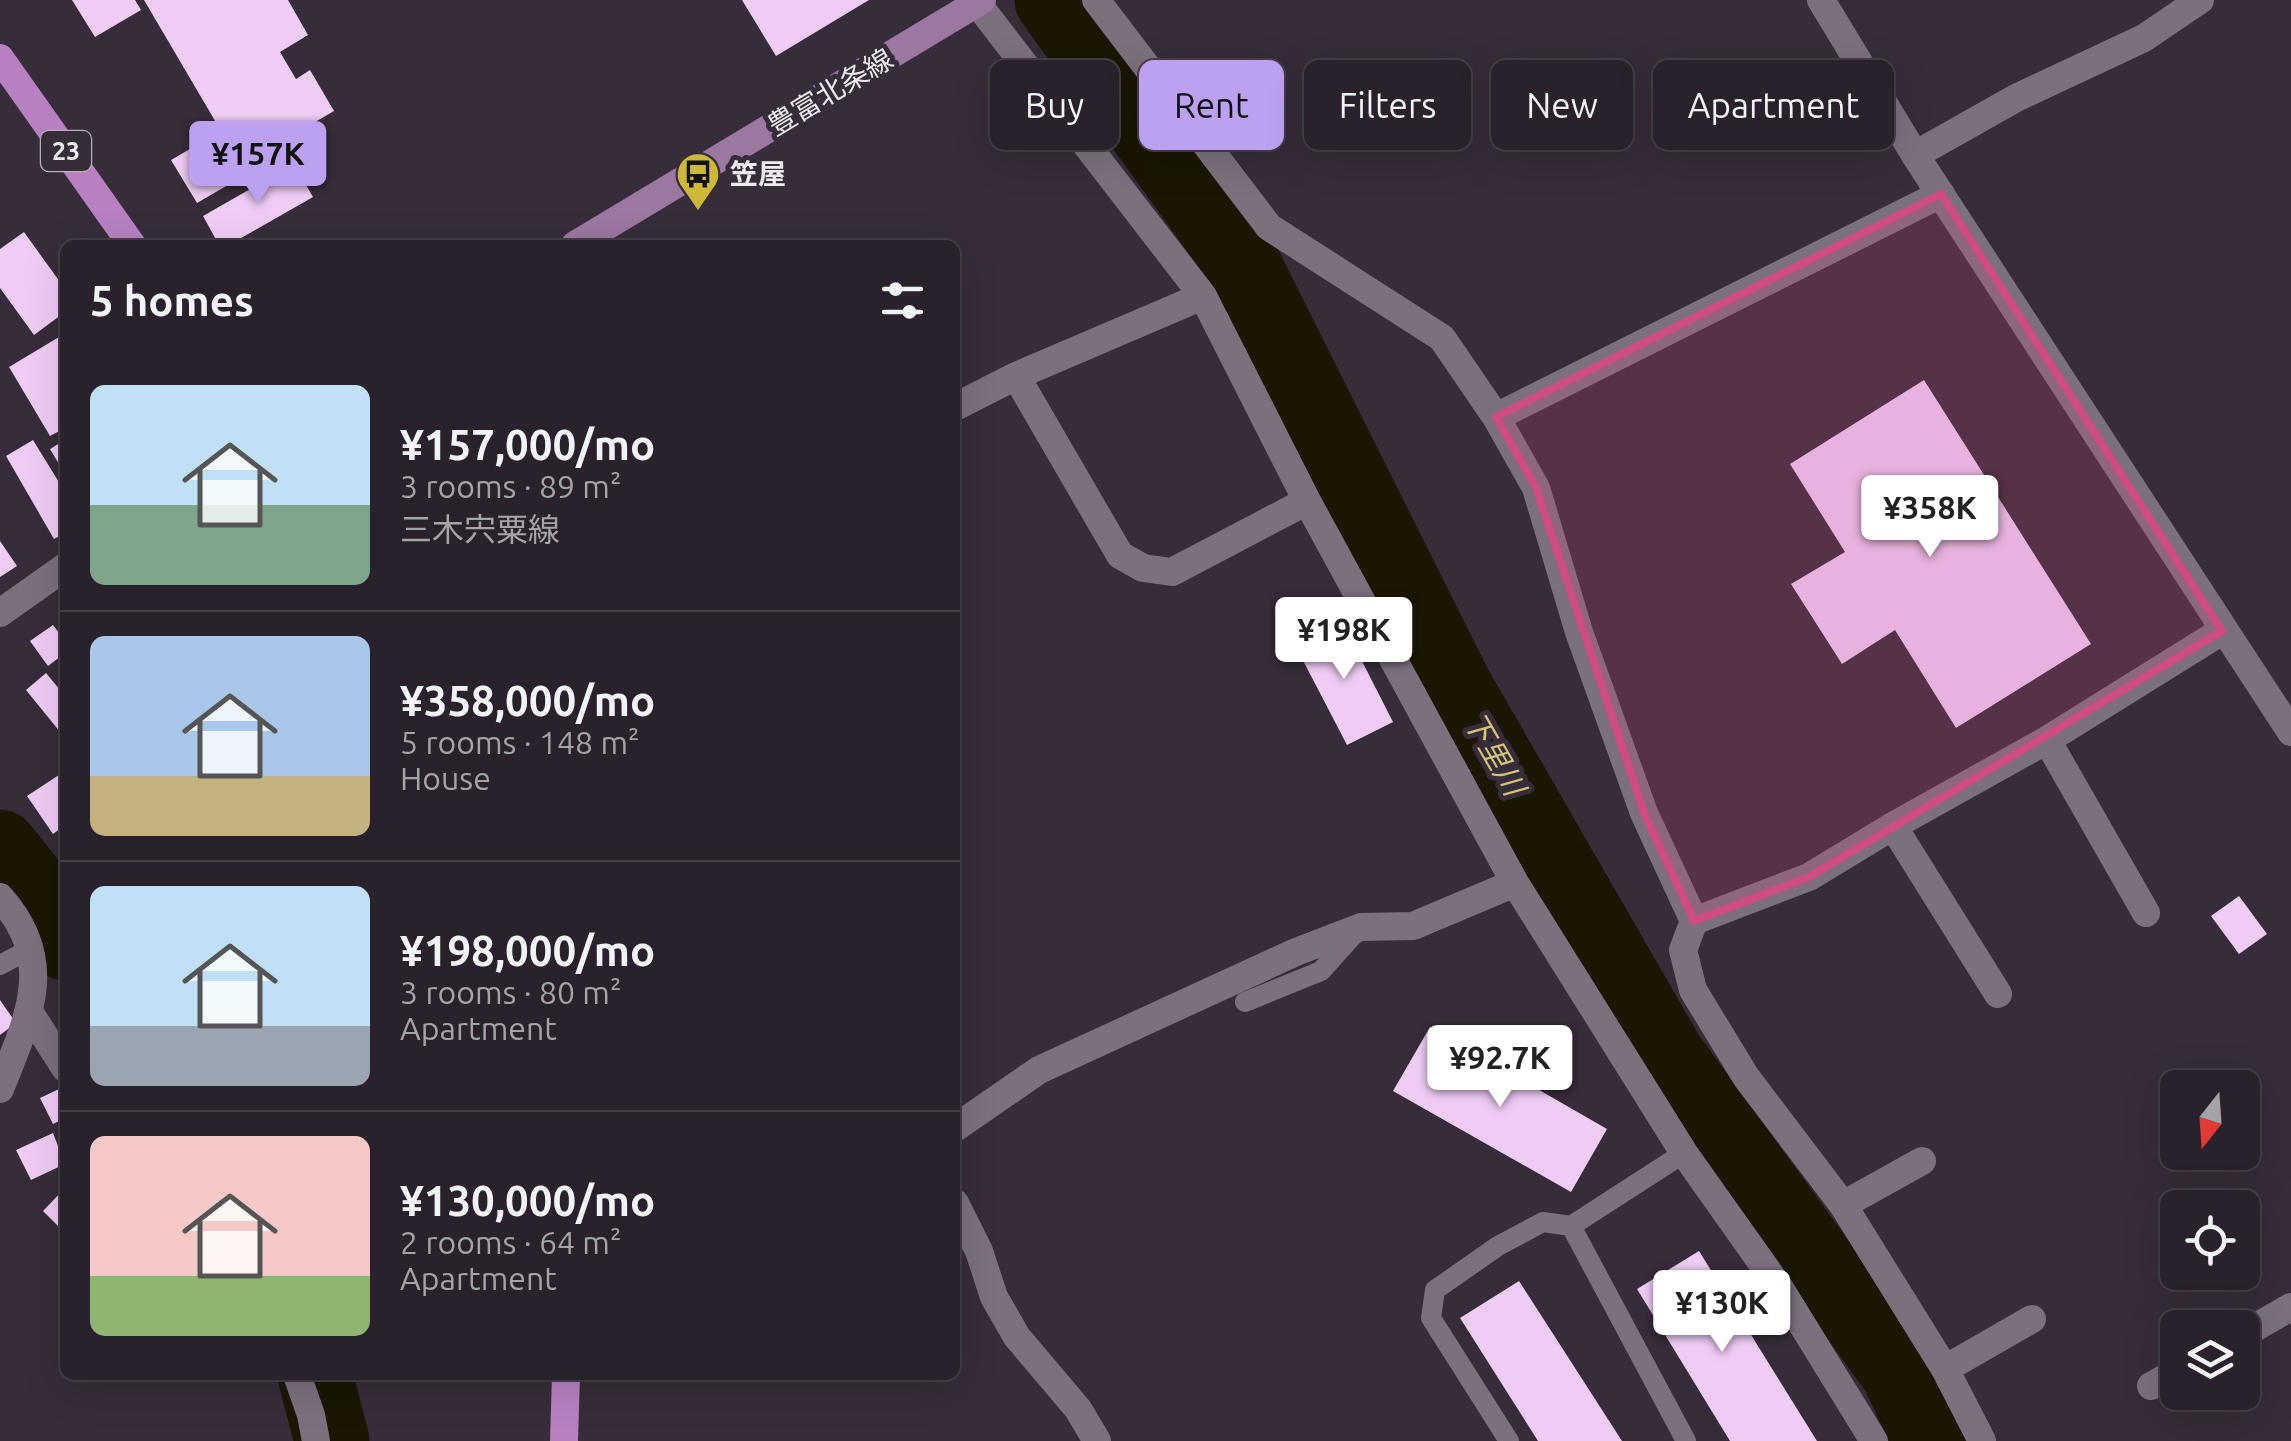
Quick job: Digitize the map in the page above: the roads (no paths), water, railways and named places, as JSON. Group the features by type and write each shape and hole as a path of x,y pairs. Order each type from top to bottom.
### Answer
{"main road":[{"name":"豊富北条線","path":"583,240 980,2"},
{"name":"23","path":"0,58 128,240"},
{"path":"564,1441 566,1380"}],"street":[{"path":"1096,0 1269,226 1442,338 1496,417 1536,488 1580,632 1644,813 1694,921"},
{"path":"1822,0 1915,155 2291,732"},
{"path":"1915,155 2016,98 2144,38 2200,0"},
{"path":"980,2 1203,296 1307,501 1514,883 1684,1153 1781,1290 1874,1441"},
{"path":"1496,417 1941,194"},
{"path":"960,404 1016,376 1203,296"},
{"path":"1016,376 1120,555 1144,568 1172,572 1307,501"},
{"path":"0,614 60,572"},
{"path":"1982,1441 1945,1369 1844,1205 1746,1077 1693,990 1682,950 1694,921 1809,877 2047,740 2222,630"},
{"path":"2047,740 2146,913"},
{"path":"1892,826 1998,994"},
{"path":"960,1125 1040,1070 1296,952 1360,927 1413,926 1514,883"},
{"path":"0,897 12,910 32,948 35,984 30,1013 0,1088"},
{"path":"30,1013 60,1060"},
{"path":"1844,1205 1922,1161"},
{"path":"960,1213 979,1250 994,1297 1017,1338 1078,1409 1098,1441"},
{"path":"2260,1325 2291,1307"},
{"path":"1945,1369 2032,1319"},
{"path":"300,1380 316,1441"},
{"path":"2152,1386 2160,1382"}],"lane":[{"path":"1245,1002 1321,971 1360,927"},
{"path":"0,965 32,948"},
{"path":"1509,1441 1430,1318 1435,1290 1498,1246 1543,1222 1571,1226 1684,1153"},
{"path":"1571,1226 1686,1441"}],"waterway":[{"name":"下里川","path":"1052,0 1246,269 1455,687 1667,1055 1898,1372 1930,1441"},
{"path":"0,847 60,922"},
{"path":"316,1380 332,1441"}],"place":[{"name":"笠屋","path":"698,212"}]}
